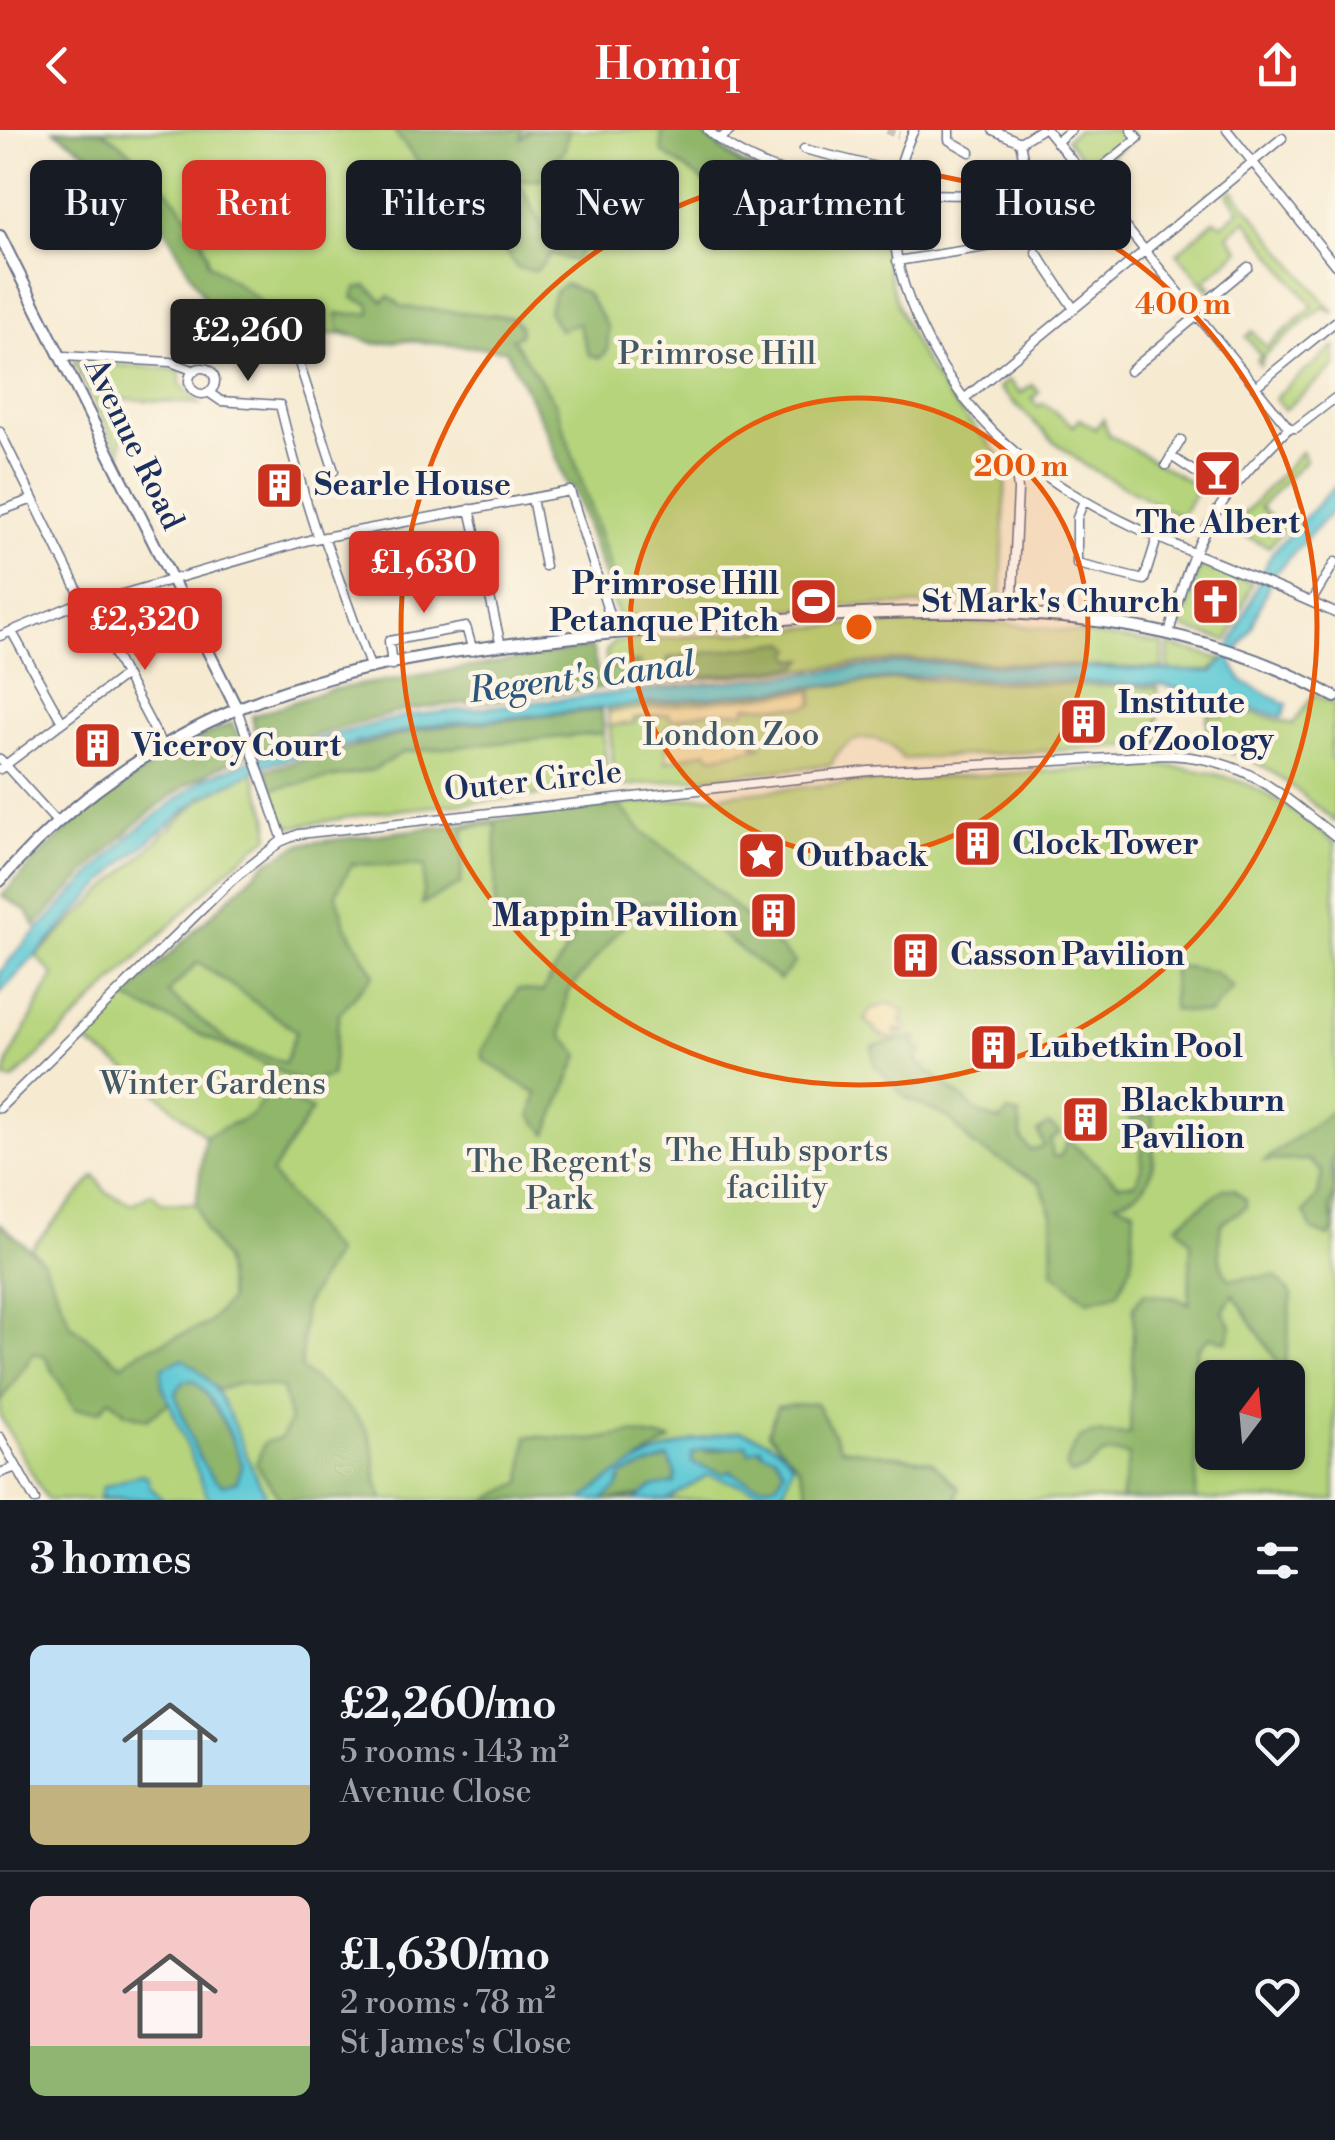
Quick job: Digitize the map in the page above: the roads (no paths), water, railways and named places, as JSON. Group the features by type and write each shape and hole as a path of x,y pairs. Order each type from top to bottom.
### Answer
{"main road":[{"name":"Avenue Road","path":"0,236 4,251 63,356 237,710"},
{"path":"0,881 57,822 162,745 237,710 371,669 501,646 848,615 1012,614 1169,634 1231,652 1335,696"}],"street":[{"path":"708,130 755,160"},
{"path":"719,140 730,130"},
{"path":"902,160 914,130"},
{"path":"949,130 949,140 970,152"},
{"path":"994,130 1020,142 1044,130 1070,160"},
{"path":"1056,142 1071,130"},
{"path":"1111,160 1138,138 1131,130"},
{"path":"1227,130 1335,265"},
{"path":"899,135 909,140"},
{"path":"964,399 1282,138"},
{"path":"1020,142 1021,160"},
{"path":"804,148 851,160"},
{"path":"1131,234 1289,428"},
{"path":"897,250 918,319 964,399 1032,469 1083,503 1335,613"},
{"path":"897,260 964,250"},
{"path":"1036,252 1074,308"},
{"path":"1130,371 1248,267"},
{"path":"1255,387 1335,322"},
{"path":"304,332 290,335 334,471"},
{"path":"63,356 172,362 195,371 207,369 213,374 214,386 208,392"},
{"path":"195,371 190,382 193,389 222,401 280,405 321,537 371,669"},
{"path":"1169,634 1192,552 1226,492 1289,428 1296,428 1335,398"},
{"path":"0,432 83,598 79,606 0,636"},
{"path":"1181,440 1169,460 1226,492"},
{"path":"1012,614 1018,490 1014,452"},
{"path":"1018,490 1032,469"},
{"path":"162,745 93,612 95,602 321,537 570,491 616,633"},
{"path":"532,498 545,566"},
{"path":"0,512 33,499"},
{"path":"1083,503 1076,518 1077,564 1144,580 1157,538"},
{"path":"470,509 501,646"},
{"path":"1311,602 1335,562"},
{"path":"392,665 389,641 466,627 472,651"},
{"path":"12,632 62,722"},
{"path":"57,822 2,764 125,675"},
{"name":"Avenue Road","path":"237,710 283,840"},
{"name":"Outer Circle","path":"0,1108 232,880 283,840 330,829 894,769 1138,754 1183,755 1235,764 1335,836"},
{"path":"0,1437 36,1500"},
{"path":"0,1473 16,1467"}],"water":[{"path":"1335,486 1335,508 1272,576 1252,627 1231,661 1242,681 1287,704 1282,717 1162,685 916,676 427,726 269,764 200,798 121,865 0,993 0,972 128,837 204,778 283,748 405,716 908,662 1212,672 1225,659 1271,554"},
{"path":"182,1359 211,1384 265,1492 263,1500 209,1500 162,1385 162,1368","holes":["194,1380 222,1419 242,1464 237,1481 223,1485 199,1457 175,1394 184,1381"]},
{"path":"740,1431 776,1446 793,1464 784,1490 775,1495 708,1475 667,1500 635,1500 652,1487 675,1483 676,1474 668,1458 622,1475 617,1488 602,1500 581,1500 636,1463","holes":["746,1444 749,1452 761,1447 762,1452 775,1455 784,1469 778,1482 759,1484 731,1471 723,1474 692,1463 692,1454 704,1449"]},
{"path":"141,1474 147,1476 150,1487 163,1500 100,1497 103,1487"}],"tunnel":[{"path":"887,130 899,135"}],"place":[{"name":"The Albert","path":"1218,473"},
{"name":"Searle House","path":"279,485"},
{"name":"Primrose Hill Petanque Pitch","path":"814,602"},
{"name":"St Mark's Church","path":"1215,602"},
{"name":"Institute of Zoology","path":"1083,721"},
{"name":"Viceroy Court","path":"97,746"},
{"name":"Clock Tower","path":"977,844"},
{"name":"Outback","path":"761,856"},
{"name":"Mappin Pavilion","path":"773,916"},
{"name":"Casson Pavilion","path":"915,955"},
{"name":"Lubetkin Pool","path":"994,1047"},
{"name":"Blackburn Pavilion","path":"1086,1119"}],"park label":[{"name":"Primrose Hill","path":"717,354"},
{"name":"London Zoo","path":"731,735"},
{"name":"Winter Gardens","path":"213,1084"},
{"name":"The Hub sports facility","path":"777,1170"},
{"name":"The Regent's Park","path":"559,1180"}],"water label":[{"name":"Regent's Canal","path":"582,678"}]}
